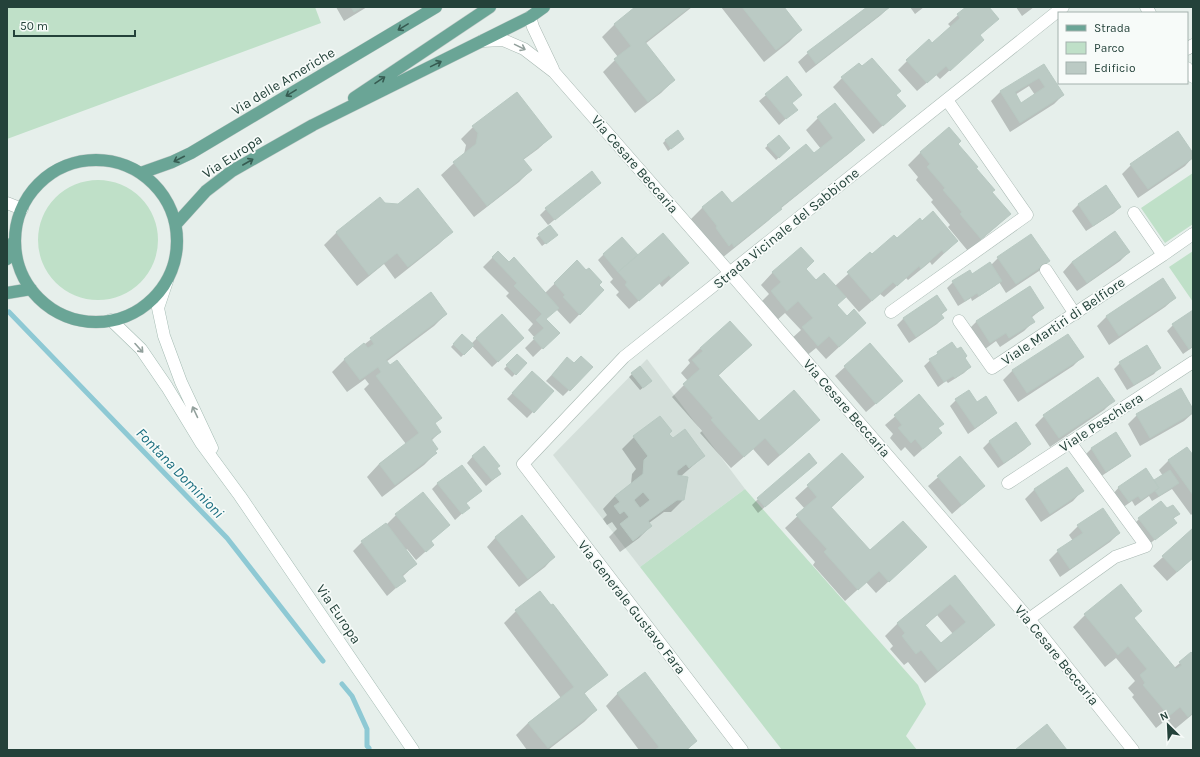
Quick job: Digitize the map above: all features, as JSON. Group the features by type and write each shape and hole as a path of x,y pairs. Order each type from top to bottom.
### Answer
{"main road":[{"name":"Via delle Americhe","path":"141,173 172,162 191,152 436,7"},
{"path":"313,125 490,7"},
{"path":"313,125 482,41 530,12 544,7"},
{"name":"Via Europa","path":"177,223 206,191 232,171 313,125"},
{"path":"93,159 111,161 141,173 152,181 164,195 177,223 178,247 174,265 167,281 157,295 144,307 128,315 112,320 93,322 75,319 53,309 43,302 31,289 22,274 17,257 15,240 17,224 22,209 33,189 50,174 71,164 93,159"},
{"path":"7,259 15,240"},
{"path":"7,293 31,289"}],"street":[{"name":"Strada Vicinale del Sabbione","path":"523,464 624,357 1062,7"},
{"name":"Via Cesare Beccaria","path":"530,12 533,27 554,72"},
{"name":"Via Cesare Beccaria","path":"482,41 503,40 524,49 554,72 730,273 1028,619 1133,750"},
{"path":"891,312 1027,215 947,100"},
{"path":"7,203 22,209"},
{"path":"1134,213 1163,255"},
{"name":"Viale Martiri di Belfiore","path":"959,320 992,368 1193,234"},
{"path":"1046,270 1075,314"},
{"name":"Via Europa","path":"167,281 158,308 164,336 181,382 209,442 240,496"},
{"name":"Via Europa","path":"112,320 141,349 167,387 201,444 240,496 413,750"},
{"name":"Viale Peschiera","path":"1008,483 1193,362"},
{"path":"1028,619 1115,557 1146,546 1070,442"},
{"name":"Via Generale Gustavo Fara","path":"523,464 742,750"}],"shaded area":[{"path":"647,359 745,489 640,567 553,455"}],"green space":[{"path":"7,7 315,7 321,23 7,139"},
{"path":"1193,173 1193,224 1165,243 1141,208"},
{"path":"98,180 110,181 121,185 131,190 140,198 148,207 153,217 157,228 157,252 153,263 148,273 140,282 131,290 121,295 110,299 98,300 86,299 75,295 65,290 56,282 48,273 43,263 39,252 38,240 39,228 43,217 48,207 56,198 65,190 75,185 86,181"},
{"path":"1193,251 1193,302 1169,267"},
{"path":"745,489 918,685 926,704 906,736 917,750 782,750 640,567"}],"building":[{"path":"351,7 363,7 354,12"},
{"path":"635,7 690,7 645,42 675,80 648,102 614,59 631,46 614,24"},
{"path":"742,7 784,7 802,30 776,50"},
{"path":"867,7 890,7 816,64 807,52"},
{"path":"966,7 989,7 999,19 980,35 984,40 950,71 946,66 927,83 906,60 929,39 932,43 960,18 957,14"},
{"path":"872,58 901,91 896,95 906,106 883,126 841,77 859,63 862,66"},
{"path":"1044,64 1064,95 1020,123 1000,91","holes":["1039,78 1045,87 1021,103 1015,92"]},
{"path":"787,76 802,95 792,103 798,110 786,119 765,94"},
{"path":"517,92 552,137 523,159 532,170 487,206 453,162 476,144 478,133 472,126"},
{"path":"835,103 865,140 734,247 732,243 729,246 716,228 717,226 702,207 722,191 732,203 806,144 814,153 833,138 817,117"},
{"path":"949,127 961,141 958,144 995,190 992,192 1011,214 981,239 960,214 962,212 943,190 945,188 927,167 930,164 920,152"},
{"path":"678,130 684,139 671,149 665,140"},
{"path":"1178,131 1193,153 1193,158 1148,189 1130,164"},
{"path":"779,135 790,148 779,158 767,145"},
{"path":"592,171 601,183 555,220 545,208"},
{"path":"1106,185 1121,207 1093,226 1078,204"},
{"path":"418,188 453,232 408,267 397,253 369,275 336,232 380,197 385,203 398,204"},
{"path":"933,211 958,241 944,253 942,250 921,269 919,266 897,286 893,282 872,301 847,272 870,252 872,254 894,235 897,238 920,218 922,221"},
{"path":"550,225 558,235 546,244 538,234"},
{"path":"1115,231 1130,252 1087,283 1072,262"},
{"path":"663,233 689,263 671,278 669,275 639,301 625,285 627,282 618,272"},
{"path":"1031,234 1050,261 1016,284 997,257"},
{"path":"622,237 638,255 618,272 603,254"},
{"path":"801,247 814,261 806,269 816,280 824,273 846,297 837,305 847,316 854,309 866,323 839,347 829,336 818,346 802,327 813,318 798,301 787,311 771,291 781,282 772,272"},
{"path":"498,251 509,262 514,257 559,308 546,319 560,333 543,349 533,338 544,328 536,320 542,314 514,286 517,283 492,257"},
{"path":"577,260 586,270 589,268 602,282 599,285 604,290 580,315 563,297 565,295 554,283"},
{"path":"990,262 1002,281 979,296 977,293 965,301 952,281 970,270 972,274"},
{"path":"1163,278 1176,298 1119,336 1106,316"},
{"path":"1030,286 1044,308 1031,316 1035,322 1009,338 1006,333 990,343 976,321"},
{"path":"431,292 447,314 386,360 390,365 397,360 442,418 435,423 441,432 431,439 438,449 435,451 437,453 395,485 379,464 419,433 376,376 381,372 378,367 360,380 344,359 364,343 368,348 374,344 370,338"},
{"path":"937,295 947,310 941,314 944,318 916,337 903,318"},
{"path":"1193,310 1193,346 1189,349 1172,324"},
{"path":"502,314 524,338 498,362 476,338"},
{"path":"730,321 752,345 718,375 759,421 794,390 820,420 780,455 765,438 744,457 711,420 713,418 683,384 700,369 692,360 703,351 700,348"},
{"path":"462,334 474,345 464,355 453,344"},
{"path":"1068,334 1084,357 1027,393 1012,370"},
{"path":"952,342 957,349 961,347 967,356 965,358 971,367 955,378 953,376 944,382 929,359 938,354 937,352"},
{"path":"870,343 903,381 876,404 844,366"},
{"path":"1147,345 1161,368 1134,385 1119,362"},
{"path":"517,354 527,363 516,375 506,365"},
{"path":"581,356 593,367 570,391 552,375 567,357 574,363"},
{"path":"640,366 652,381 643,388 631,373"},
{"path":"532,371 554,391 534,413 512,393"},
{"path":"1098,377 1115,401 1059,438 1043,415"},
{"path":"1181,388 1193,409 1193,413 1150,438 1136,414"},
{"path":"969,390 977,402 986,396 997,413 975,428 955,399"},
{"path":"919,394 944,424 938,428 942,433 923,449 915,439 911,443 898,428 902,425 894,415"},
{"path":"660,416 672,431 669,434 673,438 685,429 705,456 689,468 686,464 677,471 677,475 688,477 684,500 677,500 648,521 652,526 633,541 620,524 629,517 624,511 620,514 614,506 620,502 615,496 643,474 644,460 648,456 633,436","holes":["643,492 650,500 640,508 634,500"]},
{"path":"1016,422 1031,444 1004,463 989,441"},
{"path":"1116,432 1131,456 1106,472 1091,448"},
{"path":"484,446 500,466 497,468 501,474 492,480 472,456"},
{"path":"1187,447 1193,455 1193,495 1168,460"},
{"path":"809,453 817,463 765,507 757,498"},
{"path":"842,453 864,477 831,507 870,550 903,521 927,547 889,582 879,571 858,590 824,552 827,549 796,515 817,497 807,485"},
{"path":"960,456 985,486 962,505 937,476"},
{"path":"462,465 482,491 466,503 470,508 462,514 437,483"},
{"path":"1067,467 1084,491 1050,514 1034,489"},
{"path":"1146,468 1159,488 1141,500 1138,496 1129,502 1118,487"},
{"path":"1170,470 1179,483 1159,496 1155,491 1159,488 1154,480"},
{"path":"423,492 450,525 431,541 434,545 426,552 395,514"},
{"path":"1161,501 1167,508 1173,505 1180,514 1173,518 1177,523 1155,540 1138,518"},
{"path":"1103,508 1120,533 1070,569 1057,550 1083,533 1077,525"},
{"path":"522,515 555,557 528,579 495,537"},
{"path":"386,523 417,564 402,575 406,581 396,588 361,541"},
{"path":"1193,528 1193,558 1177,572 1162,556"},
{"path":"955,575 995,625 938,671 921,650 916,654 902,636 905,633 897,623","holes":["950,604 966,622 941,643 925,625"]},
{"path":"1121,584 1142,611 1134,618 1176,669 1182,665 1179,662 1191,652 1193,654 1193,713 1188,717 1180,707 1169,716 1143,685 1145,683 1140,675 1147,669 1128,646 1118,655 1084,614"},
{"path":"540,591 551,605 553,604 608,675 584,693 597,710 548,748 528,723 574,687 515,610"},
{"path":"645,672 697,741 686,750 655,750 659,747 617,693"},
{"path":"1047,724 1067,750 1015,750"}],"waterway":[{"name":"Fontana Dominioni","path":"9,312 227,538 323,661"},
{"name":"Fontana Dominioni","path":"342,684 352,696 367,729 367,746 369,748"}]}
